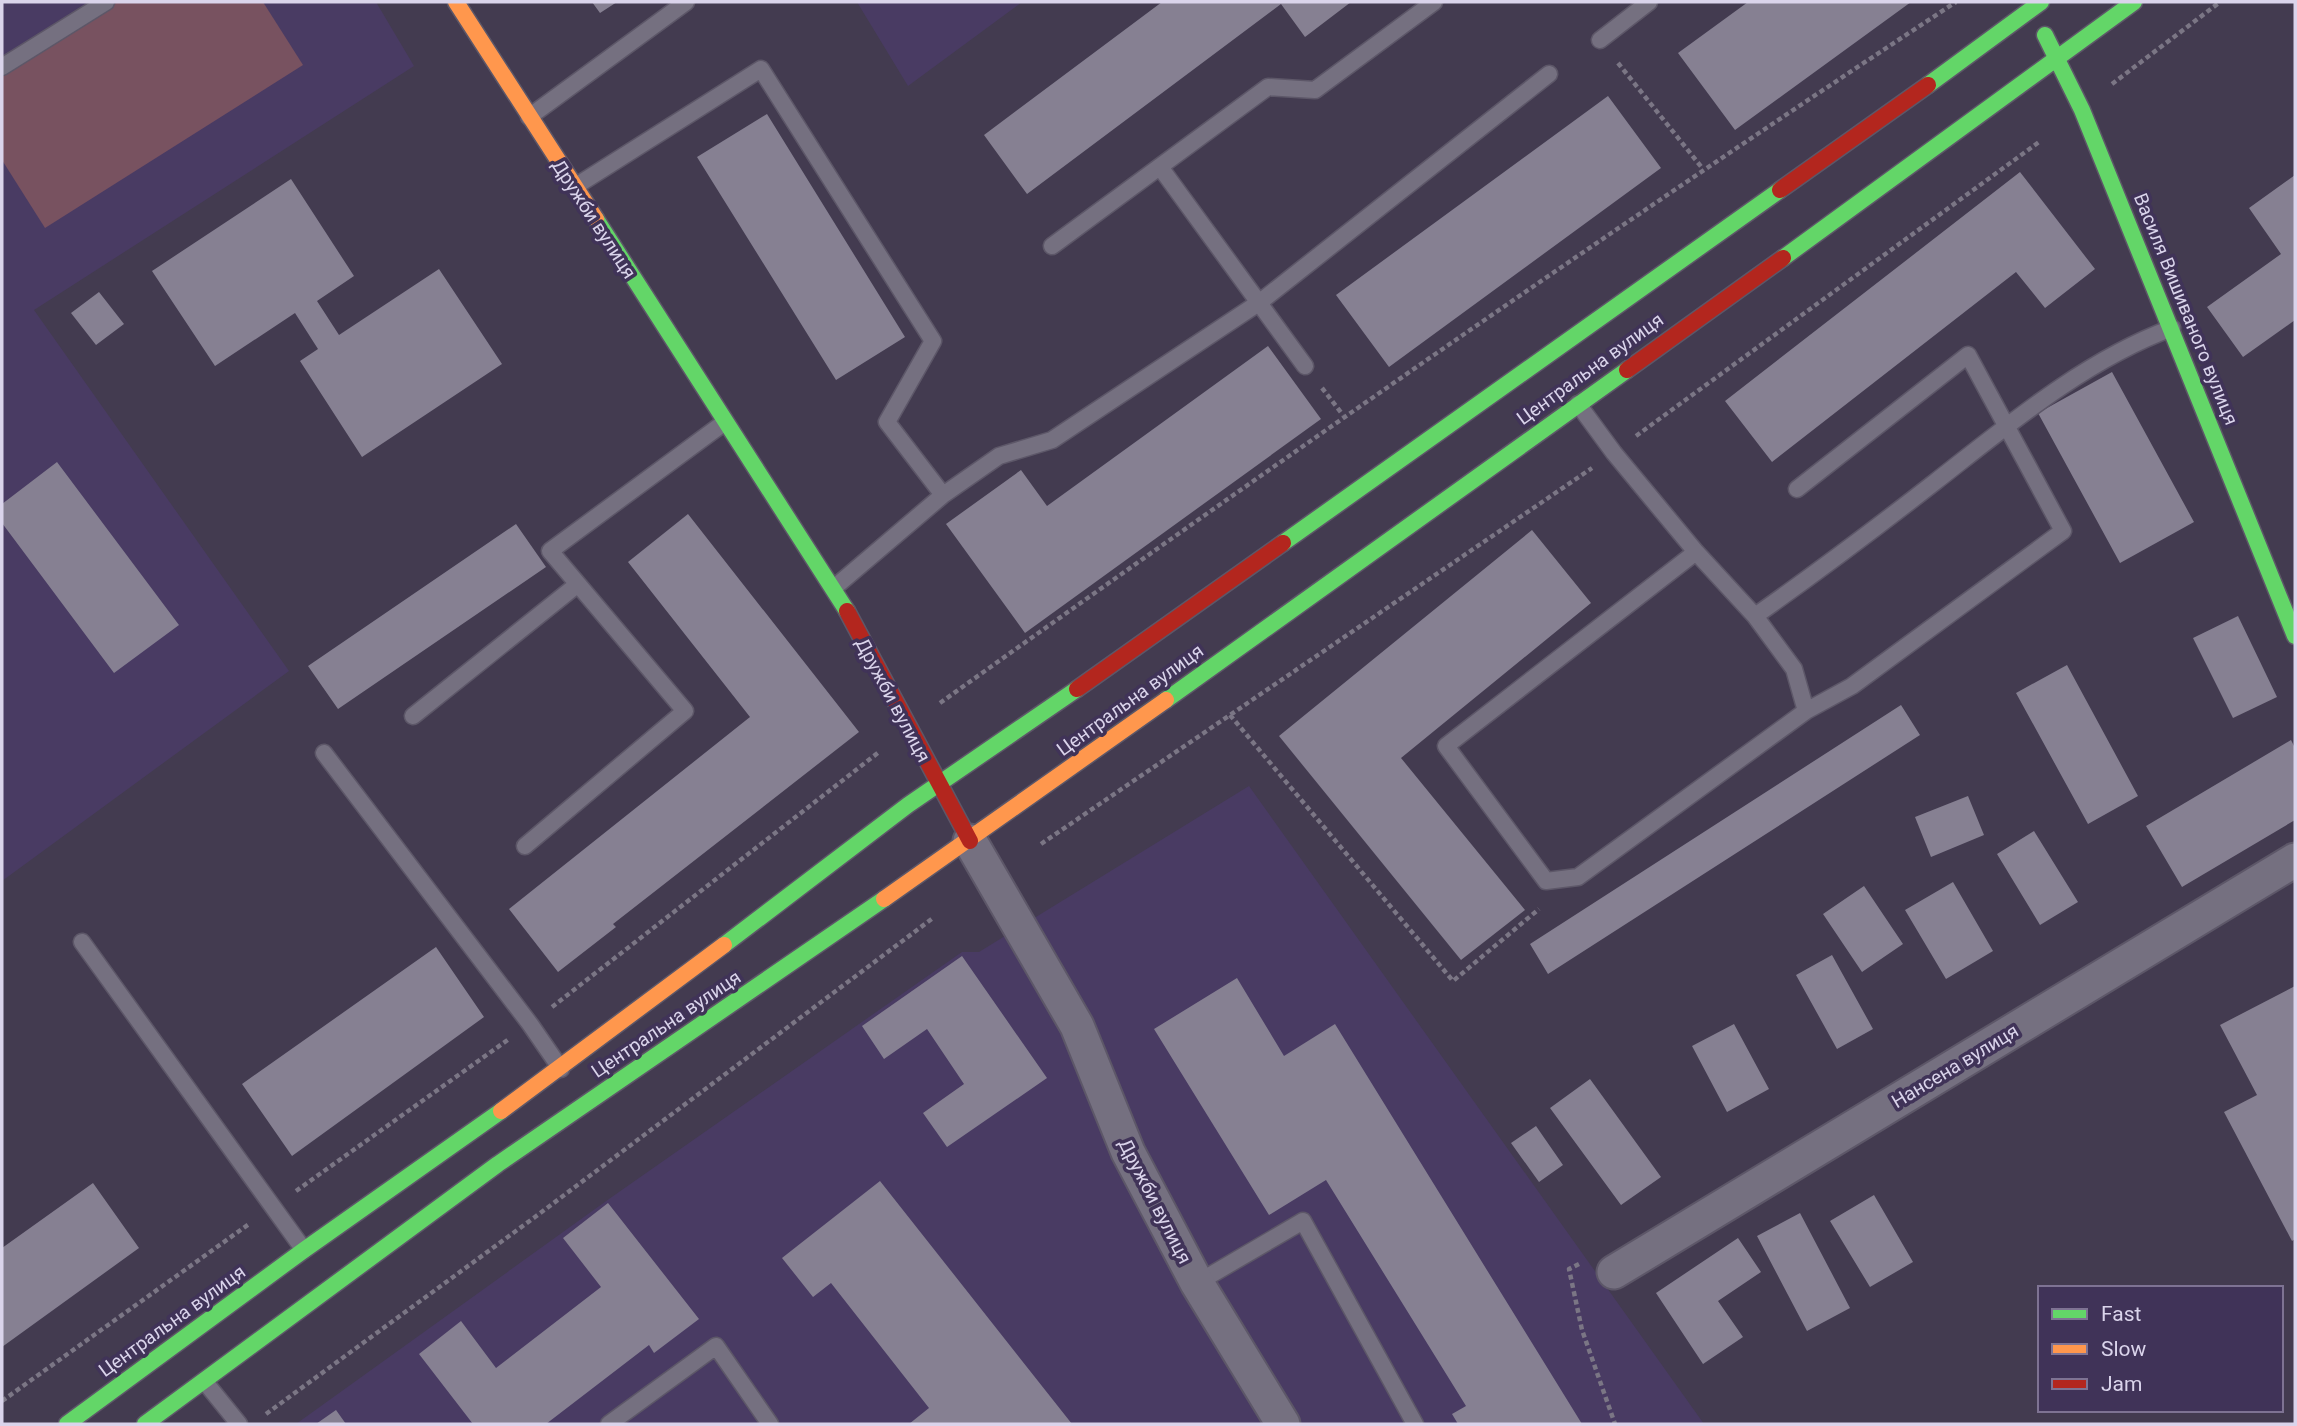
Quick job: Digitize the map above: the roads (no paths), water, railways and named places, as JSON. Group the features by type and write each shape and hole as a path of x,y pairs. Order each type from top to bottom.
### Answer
{"street":[{"name":"Дружби вулиця","path":"456,2 834,587 991,879 1077,1026 1128,1152 1197,1283 1283,1424"},
{"name":"Центральна вулиця","path":"145,1424 498,1164 970,841 2004,100 2134,2"},
{"name":"Центральна вулиця","path":"67,1424 304,1250 561,1069 939,785 2034,4"},
{"name":"Василя Вишиваного вулиця","path":"2034,4 2056,59 2082,110 2172,327 2295,636"},
{"name":"Нансена вулиця","path":"1614,1272 2295,860"}],"lane":[{"path":"2,66 106,2"},
{"path":"529,117 686,2"},
{"path":"1052,246 1268,87 1315,90 1434,2"},
{"path":"1600,40 1649,2"},
{"path":"574,188 761,69 933,341 887,422 943,495"},
{"path":"834,587 943,495 999,456 1052,440 1260,302 1549,74"},
{"path":"1160,167 1305,366"},
{"path":"1755,615 1838,557 2006,427 2130,343 2172,327"},
{"path":"1696,552 1446,746 1546,881 1578,877 1806,711 1852,686 2063,531 1968,355 1797,489"},
{"path":"1578,404 1614,453 1696,552 1755,615 1794,669 1806,711"},
{"path":"525,846 685,711 550,551 725,422"},
{"path":"413,716 578,584"},
{"path":"324,753 530,1024 561,1069"},
{"path":"82,942 271,1208 304,1250"},
{"path":"1197,1283 1303,1221 1415,1424"},
{"path":"609,1424 716,1346 769,1424"},
{"path":"205,1382 239,1424"}]}
